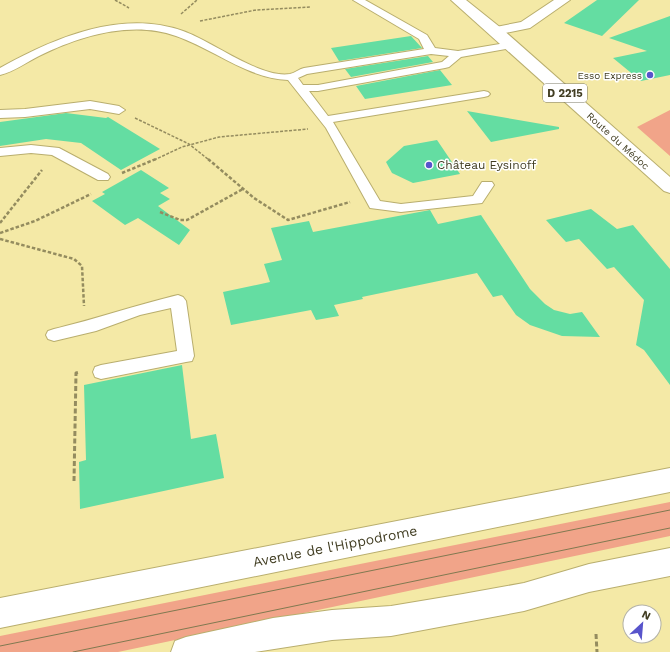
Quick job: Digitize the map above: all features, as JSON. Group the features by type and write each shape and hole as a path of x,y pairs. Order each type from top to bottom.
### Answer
{"street":[{"name":"Route du Médoc","path":"458,0 512,45 670,187"},
{"path":"496,31 525,25 563,0"},
{"name":"Avenue de l'Hippodrome","path":"0,613 670,480"},
{"path":"186,652 273,633 332,625 391,621 463,609 524,597 589,578 670,562"}],"lane":[{"path":"358,0 423,36 430,51"},
{"path":"0,72 28,56 61,42 93,32 144,27 171,31 197,41 261,73 291,77 304,71 430,51 458,54 512,45"},
{"path":"300,88 318,88 445,65 458,54"},
{"path":"291,77 328,124 375,205 401,208 477,200 487,185"},
{"path":"328,124 484,94"},
{"path":"0,114 26,114 90,105 119,110"},
{"path":"0,152 31,149 55,151 103,177"},
{"path":"54,335 96,325 138,310 178,301 186,356 101,372"}],"path":[{"path":"171,31 224,16 256,10 310,6"},
{"path":"119,110 189,144 243,189 288,220 300,218 370,196"},
{"path":"0,233 20,228 95,192 103,177 126,172 189,144 226,135 328,124"},
{"path":"0,223 35,180 55,151"},
{"path":"160,212 175,218 187,220 243,189"},
{"path":"596,634 597,652"}],"shaded area":[{"path":"670,110 670,156 637,127"},
{"path":"670,502 670,536 118,652 0,652 0,636"}],"building":[{"path":"597,0 639,0 602,36 564,23"},
{"path":"670,16 670,75 641,81 613,58 647,51 609,38"},
{"path":"411,36 422,48 339,61 331,48"},
{"path":"428,56 433,62 351,77 345,69"},
{"path":"440,70 452,85 365,99 356,86"},
{"path":"467,111 559,127 559,129 491,142"},
{"path":"66,113 108,117 160,149 121,170 81,143 46,139 0,146 0,122"},
{"name":"Château Eysinoff","path":"437,140 460,174 413,183 392,173 386,162 404,146"},
{"path":"141,170 169,188 160,193 170,199 158,206 190,230 179,245 138,218 125,225 92,201 105,194 102,192"},
{"path":"591,209 617,229 633,225 670,269 670,385 644,350 636,345 644,300 614,267 607,269 579,239 566,242 546,220"},
{"path":"430,210 438,224 481,215 530,289 545,304 554,310 570,314 582,312 600,337 562,336 530,325 516,315 502,295 493,297 477,273 362,297 363,299 334,305 339,316 316,320 311,310 231,325 223,292 270,282 264,264 282,260 271,228 309,221 313,232"},
{"path":"182,365 191,439 216,434 224,478 80,509 79,462 86,460 84,385"}],"tram line":[{"path":"0,646 670,510"},
{"path":"73,652 670,528"}],"place":[{"name":"Esso Express","path":"650,75"},
{"name":"Château Eysinoff","path":"429,165"}]}
